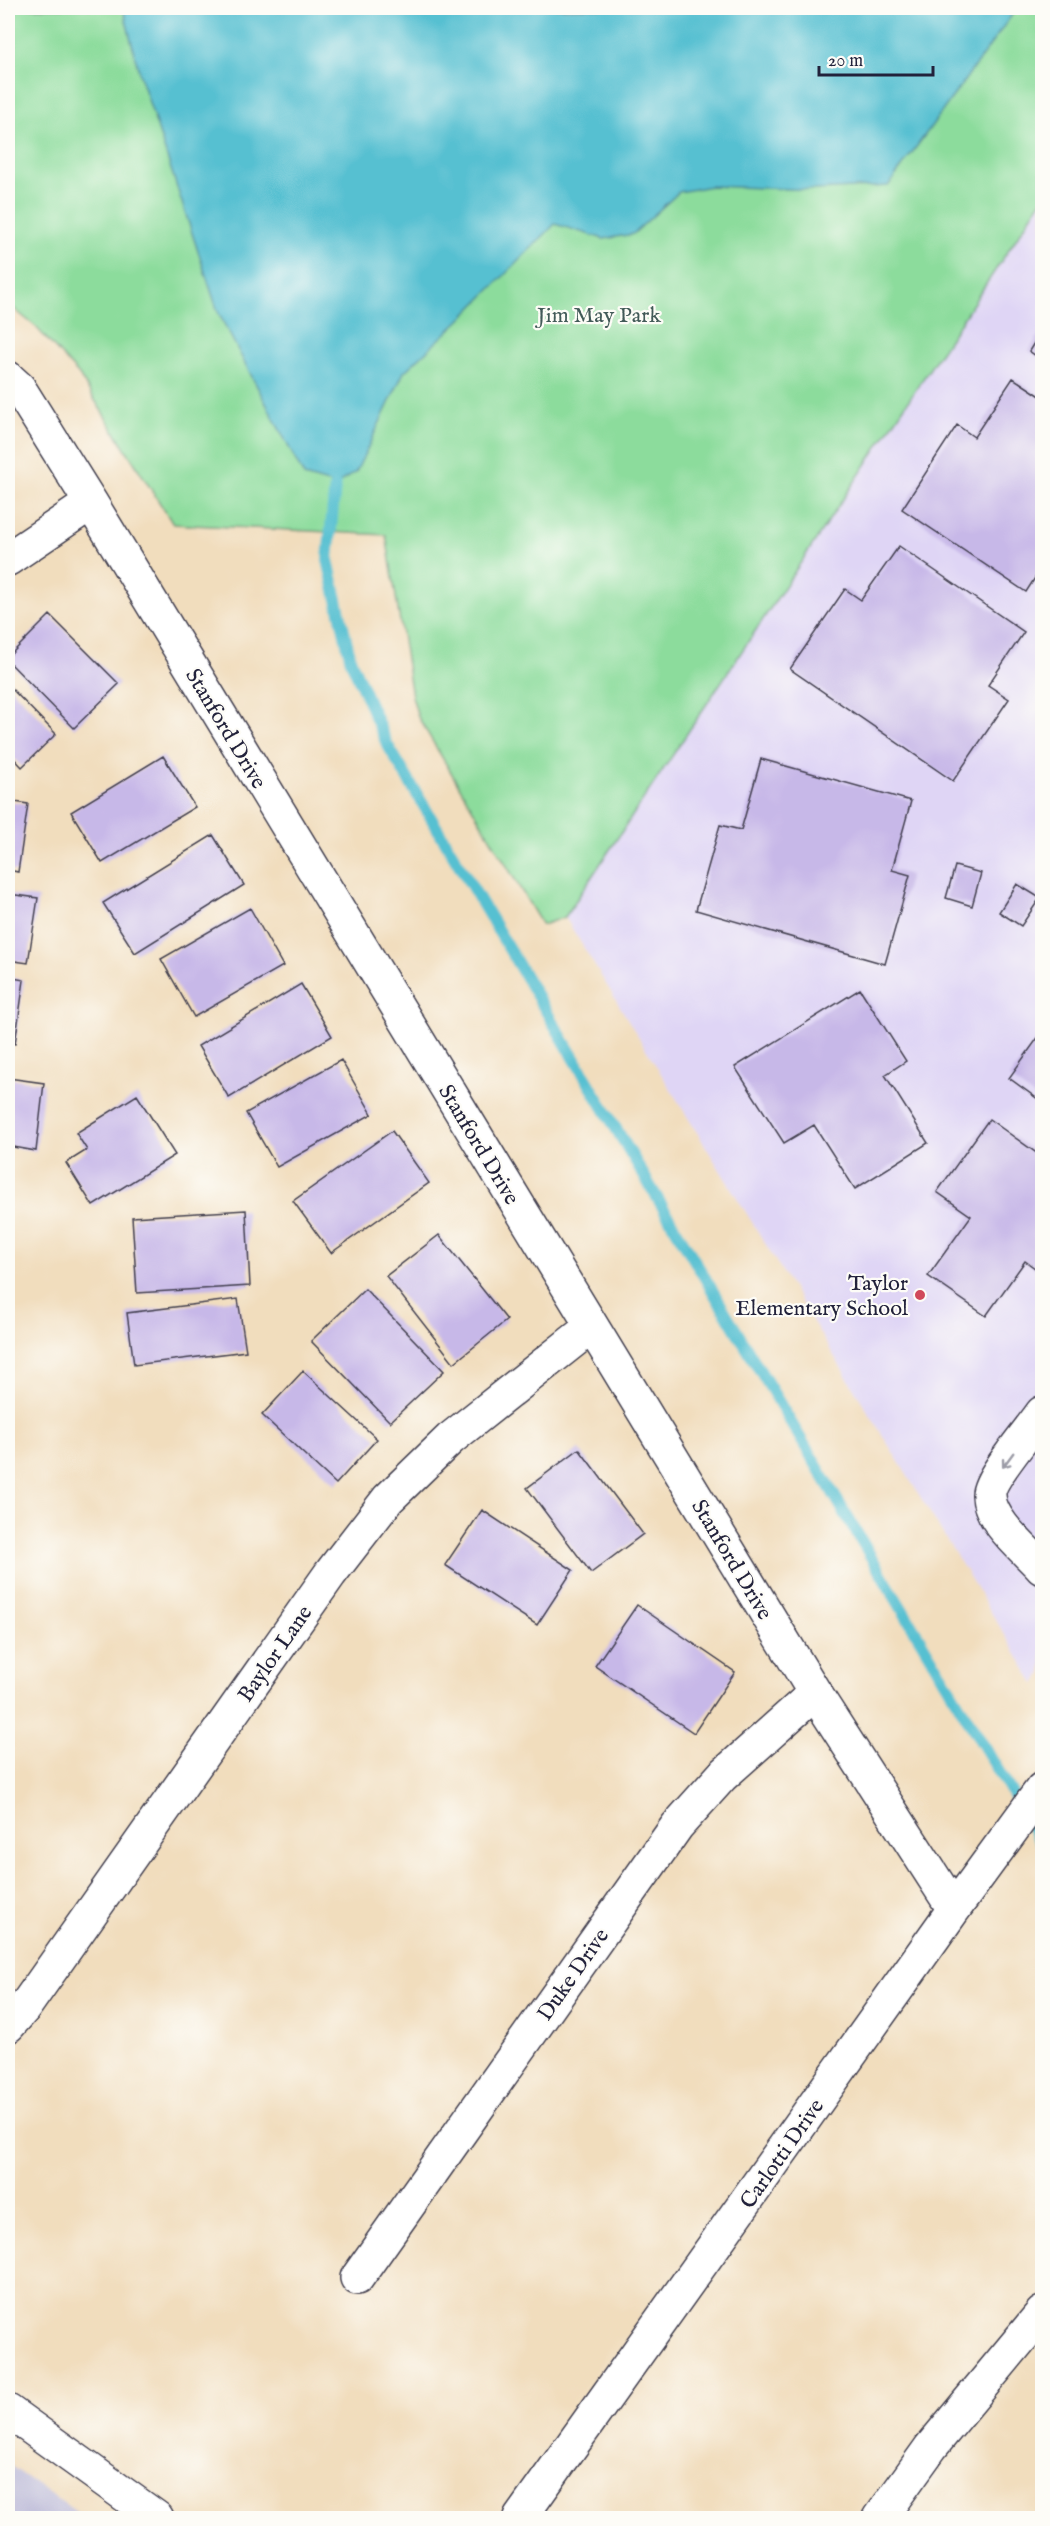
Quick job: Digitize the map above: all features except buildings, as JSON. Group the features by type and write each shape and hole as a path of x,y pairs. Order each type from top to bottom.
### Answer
{"street":[{"name":"Stanford Drive","path":"8,378 19,388 91,503 815,1693 954,1909"},
{"path":"8,559 91,503"},
{"name":"Baylor Lane","path":"8,2026 24,2008 330,1574 388,1499 450,1439 591,1328"},
{"path":"1040,1560 1003,1526 993,1509 989,1493 996,1476 1042,1413"},
{"name":"Duke Drive","path":"357,2278 677,1826 722,1776 815,1693"},
{"name":"Carlotti Drive","path":"520,2518 1042,1789"},
{"path":"880,2518 931,2447 1042,2313"},
{"path":"8,2411 157,2518"}],"shaded area":[{"name":"Taylor Elementary School","path":"1042,200 1042,1673 1035,1684 565,917"},
{"path":"8,2464 85,2518 8,2518"}],"green space":[{"name":"Jim May Park","path":"8,8 1042,8 1042,200 565,917 542,925 418,717 412,696 386,535 173,524 79,375 36,327 8,304"}],"water":[{"path":"123,8 1017,8 888,186 816,190 711,186 679,192 633,234 604,239 555,224 459,321 404,372 356,472 335,485 304,476 218,312 139,72"}],"waterway":[{"path":"335,485 328,560 351,661 387,744 1042,1844"}],"place":[{"name":"Taylor Elementary School","path":"920,1295"}]}
